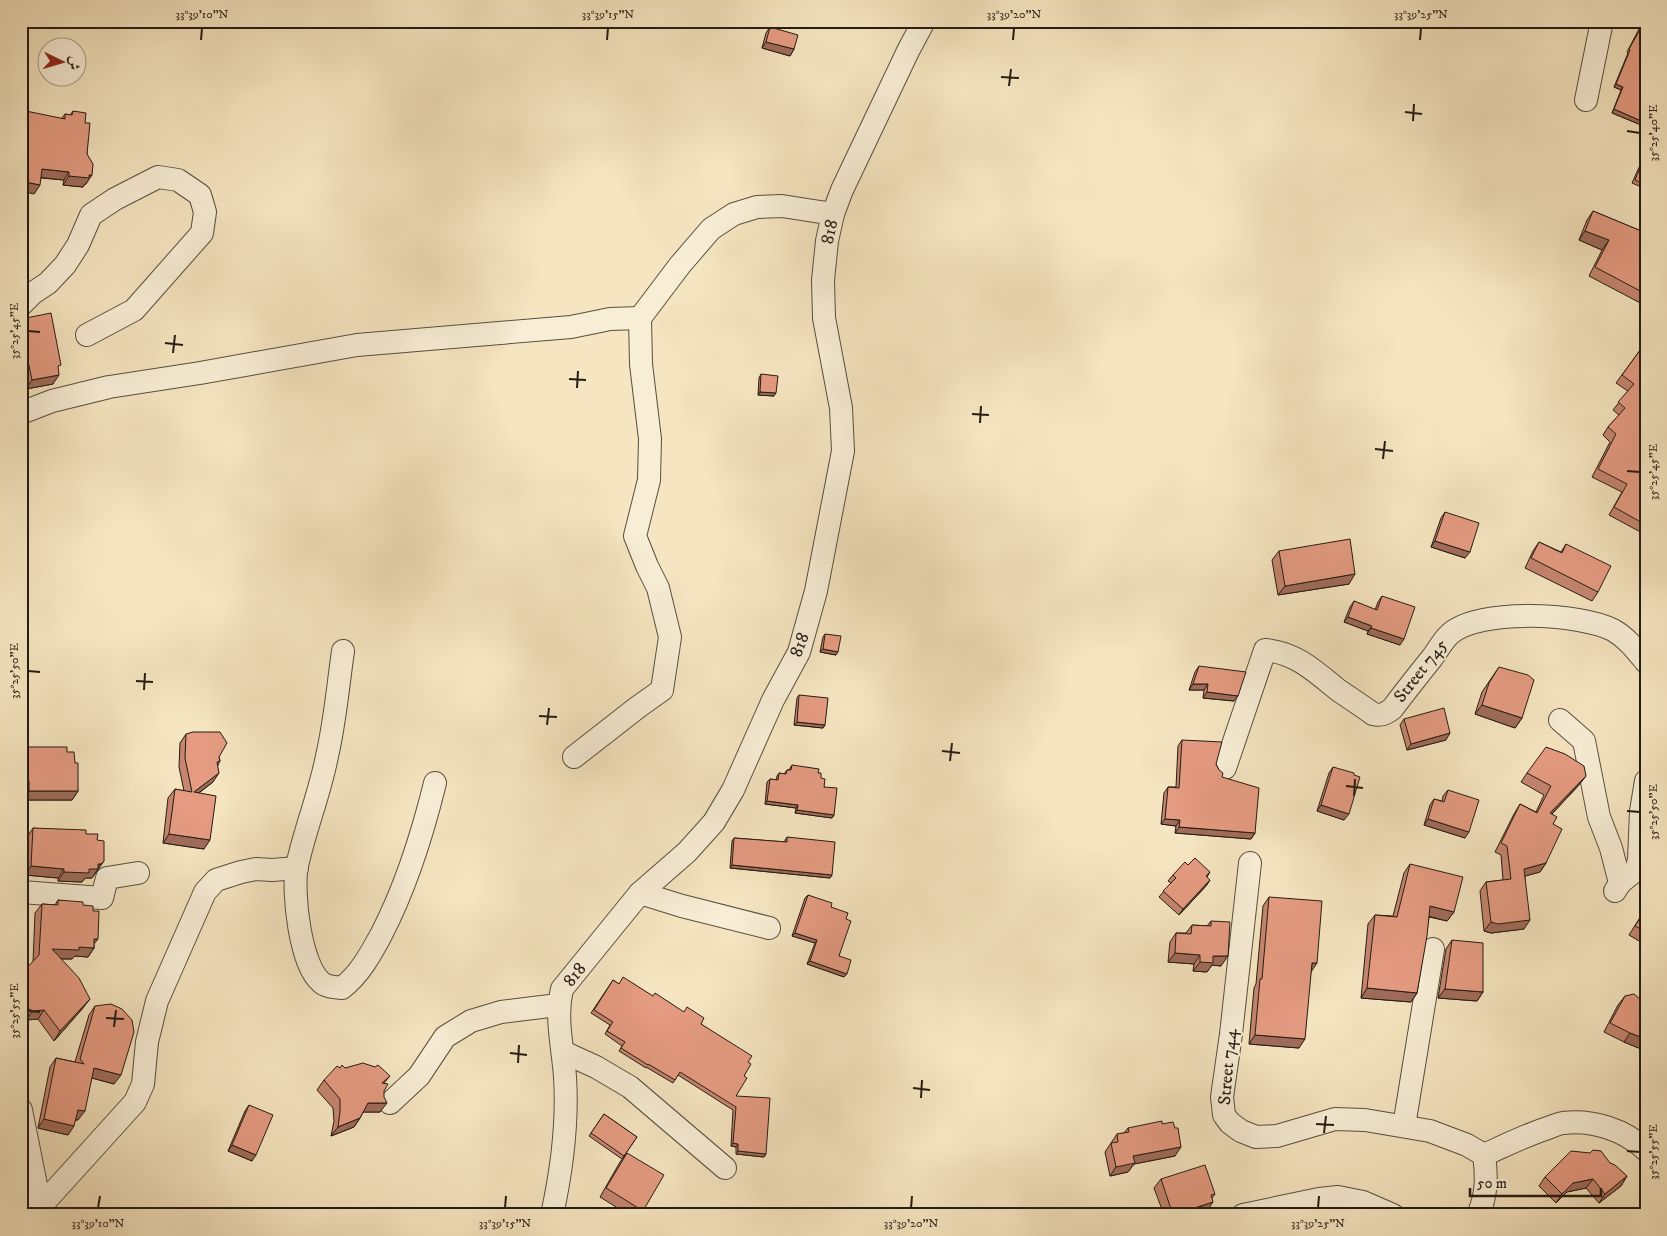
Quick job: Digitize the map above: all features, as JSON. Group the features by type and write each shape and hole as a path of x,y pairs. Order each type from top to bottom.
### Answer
{"street":[{"name":"818","path":"552,1215 563,1149 566,1116 563,1052 558,1005 562,989 640,893 687,852 714,822 733,790 773,700 799,652 808,624 843,451 841,408 824,318 823,280 827,240 833,214 842,190 924,21"},
{"path":"1586,100 1602,21"},
{"path":"21,304 48,283 65,265 78,245 91,215 115,199 158,177 178,180 200,194 205,212 202,233 134,310 87,335"},
{"path":"574,758 638,706 662,690 667,664 670,637 658,588 635,536 649,480 650,439 640,364 640,318 680,265 711,230 734,214 757,207 782,206 833,214"},
{"path":"21,413 52,401 109,387 357,345 571,327 610,319 640,318"},
{"name":"Street 745","path":"1225,768 1265,650 1276,651 1300,660 1344,694 1379,716 1386,714 1392,709 1450,634 1471,622 1540,616 1558,616 1580,620 1613,630 1626,639 1646,662"},
{"path":"343,651 327,757 297,868 296,913 305,950 314,974 321,983 330,987 342,988 354,978 368,958 388,921 408,876 422,837 435,784"},
{"path":"1560,720 1584,741 1600,817 1611,848 1618,887 1636,870 1639,860 1641,811 1646,782"},
{"name":"Street 744","path":"1250,863 1222,1097 1224,1115 1230,1123 1241,1131 1256,1137 1277,1136 1335,1119 1366,1120 1437,1134 1468,1145 1484,1155"},
{"path":"41,1211 135,1102 143,1084 147,1042 157,1001 205,892 216,880 241,872 256,869 297,868"},
{"path":"21,892 102,898 107,878 138,873"},
{"path":"640,893 682,906 769,928"},
{"path":"1404,1126 1432,949"},
{"path":"390,1103 419,1076 445,1037 471,1021 501,1012 558,1005"},
{"path":"563,1052 596,1067 630,1087 725,1168"},
{"path":"21,1110 41,1211"},
{"path":"1478,1215 1484,1198 1487,1178 1484,1155 1527,1135 1562,1123 1582,1122 1613,1129 1646,1150"},
{"path":"1243,1215 1319,1199 1338,1197 1363,1202 1393,1215"}],"building":[{"path":"1634,21 1646,21 1646,123 1614,109 1623,87 1616,84 1629,49 1642,26"},
{"path":"770,27 798,35 794,49 766,42"},
{"path":"21,110 65,119 65,114 72,115 73,111 86,113 85,123 90,123 87,154 93,164 92,175 89,175 89,178 69,176 69,172 42,169 40,185 21,181"},
{"path":"1646,153 1646,185 1635,180"},
{"path":"1593,211 1646,233 1646,294 1595,267 1609,240 1585,231"},
{"path":"21,248 26,250 24,280 21,283"},
{"path":"51,313 61,365 58,366 59,375 32,380 21,319"},
{"path":"1646,342 1646,525 1614,507 1627,484 1598,469 1616,434 1608,427 1625,408 1618,402 1634,384 1622,375"},
{"path":"761,374 778,376 776,393 760,392"},
{"path":"1445,512 1479,523 1470,552 1435,541"},
{"path":"1350,539 1355,574 1285,586 1279,551"},
{"path":"1539,542 1562,553 1566,544 1611,566 1598,592 1531,558"},
{"path":"1382,596 1415,607 1404,639 1371,628 1372,626 1348,617 1354,601 1377,610"},
{"path":"825,634 841,636 838,652 823,649"},
{"path":"1199,666 1246,672 1238,696 1207,692 1208,684 1193,684"},
{"path":"1499,667 1528,675 1534,680 1522,718 1482,705 1489,683"},
{"path":"799,695 828,698 825,725 797,722"},
{"path":"1444,708 1450,733 1411,744 1404,719"},
{"path":"193,732 220,732 227,743 219,757 220,761 217,762 219,773 194,792 216,796 210,840 169,834 175,789 192,792 185,758 186,734"},
{"path":"1182,740 1222,742 1216,764 1223,773 1222,777 1259,788 1255,833 1179,827 1180,820 1165,819 1168,787 1179,788"},
{"path":"21,747 67,747 67,752 74,752 75,763 78,763 78,791 29,791 29,781 21,781"},
{"path":"1546,747 1565,754 1584,766 1586,776 1550,813 1557,817 1553,824 1562,829 1546,863 1524,869 1530,920 1498,924 1491,922 1486,882 1511,879 1507,846 1501,843 1520,804 1537,813 1551,786 1527,773"},
{"path":"792,765 819,769 818,773 821,773 821,778 825,779 824,787 837,788 834,815 797,810 798,805 767,801 770,779 778,780 779,773 786,774 787,770 791,770"},
{"path":"1333,767 1354,773 1354,775 1360,777 1349,814 1321,805"},
{"path":"1448,790 1479,800 1469,832 1428,819 1434,799 1444,802"},
{"path":"33,828 86,830 86,834 98,834 97,840 104,841 104,861 98,864 98,869 89,869 89,873 64,872 64,869 31,866"},
{"path":"787,837 835,842 832,875 732,865 734,838 787,842"},
{"path":"1195,858 1210,872 1206,876 1210,880 1183,909 1163,891 1176,878 1173,875 1185,862 1188,865"},
{"path":"1410,864 1463,877 1454,912 1430,906 1417,993 1367,988 1375,915 1397,917"},
{"path":"808,895 832,903 831,907 848,913 846,919 851,921 839,956 851,960 847,974 810,961 817,940 795,933"},
{"path":"1269,897 1322,901 1317,963 1312,963 1305,1039 1255,1035"},
{"path":"58,900 83,902 83,905 93,906 93,911 99,911 98,939 94,939 94,948 79,947 79,950 52,949 79,978 90,999 60,1031 44,1010 33,1011 27,1008 24,994 29,983 21,974 39,955 42,904 58,905"},
{"path":"1646,909 1646,932 1635,926"},
{"path":"1211,921 1230,922 1228,956 1213,956 1213,963 1200,962 1200,955 1175,953 1176,933 1191,934 1192,925 1211,926"},
{"path":"1452,940 1483,943 1483,992 1445,989"},
{"path":"623,977 653,996 655,993 684,1012 687,1007 704,1018 701,1024 752,1056 748,1062 751,1064 744,1076 747,1078 736,1096 770,1098 766,1154 738,1151 738,1144 733,1143 736,1107 680,1072 675,1080 648,1065 621,1048 625,1042 607,1031 613,1022 594,1010 613,980 619,984"},
{"path":"1634,994 1640,999 1646,1000 1646,1039 1610,1023 1625,996"},
{"path":"111,1004 122,1009 132,1020 134,1032 121,1075 94,1068 85,1111 78,1110 74,1126 44,1119 56,1058 84,1064 80,1059 95,1006"},
{"path":"363,1063 375,1067 378,1065 390,1076 382,1083 388,1084 384,1091 387,1103 368,1103 360,1118 338,1127 340,1099 324,1080 337,1066 340,1068 342,1065 345,1068"},
{"path":"249,1105 273,1115 256,1155 232,1145"},
{"path":"604,1114 637,1137 624,1156 591,1133"},
{"path":"1162,1121 1162,1124 1173,1122 1175,1128 1178,1128 1181,1147 1133,1156 1135,1163 1116,1167 1111,1143 1118,1142 1117,1134 1129,1132 1128,1128"},
{"path":"1593,1150 1601,1151 1610,1163 1627,1176 1605,1194 1593,1179 1573,1183 1562,1194 1545,1177 1571,1151 1590,1153"},
{"path":"627,1153 664,1175 643,1211 606,1188"},
{"path":"1205,1165 1215,1194 1211,1195 1213,1202 1173,1215 1161,1179"},
{"path":"1536,1207 1542,1212 1545,1208 1552,1215 1529,1215"},
{"path":"1646,1209 1646,1215 1639,1215"}]}
